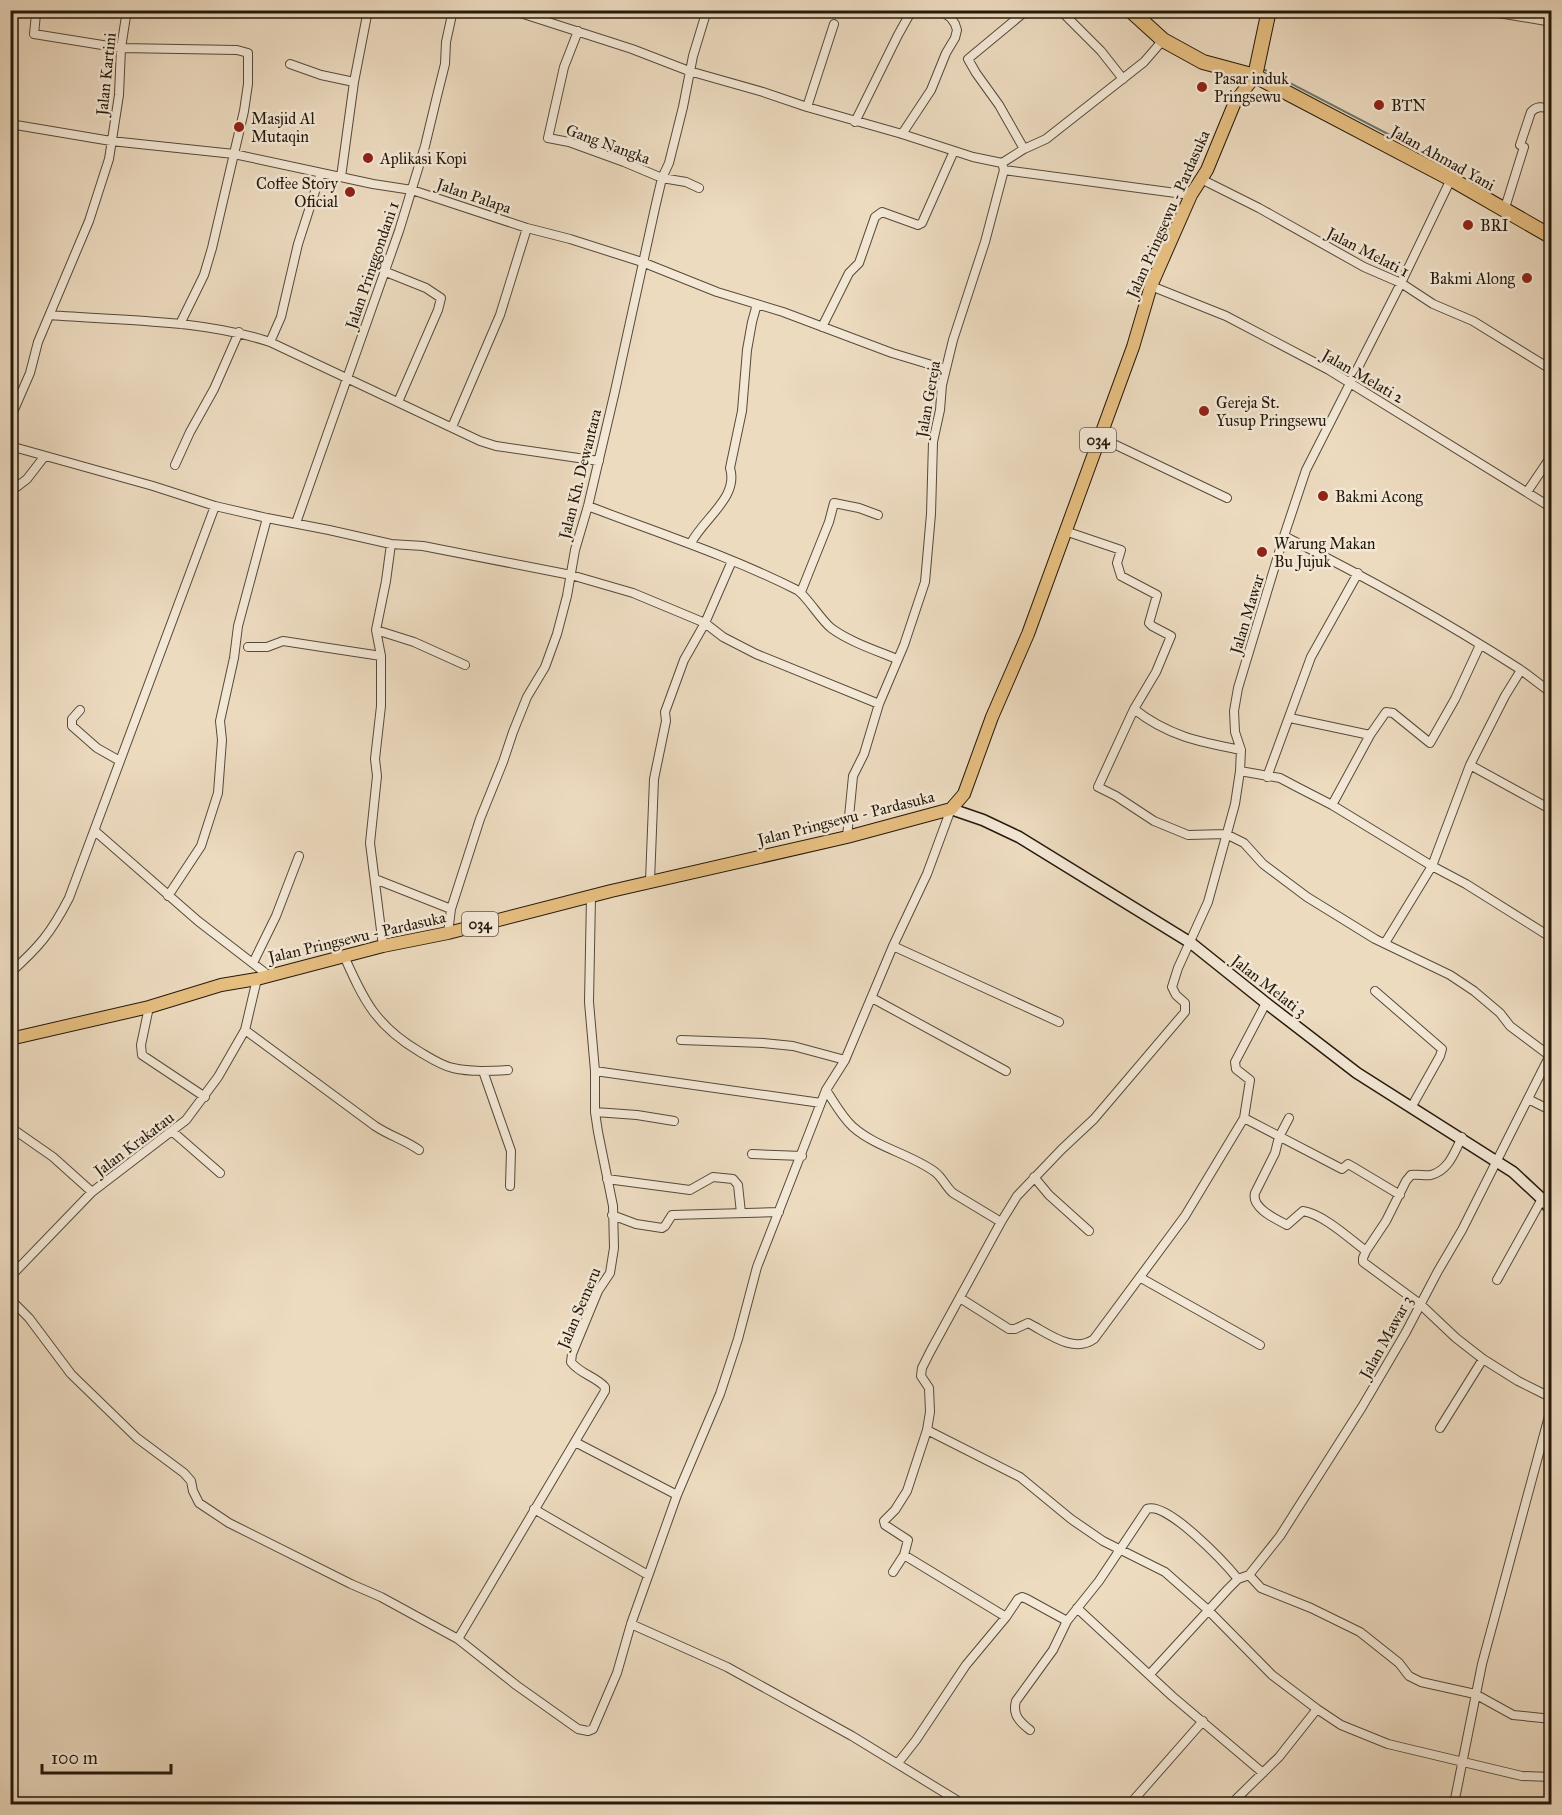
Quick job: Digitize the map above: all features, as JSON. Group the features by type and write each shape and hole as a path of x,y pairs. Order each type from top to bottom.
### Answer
{"highway":[{"name":"Jalan Ahmad Yani","path":"1130,10 1163,40 1203,62 1255,76 1450,179 1551,237"},
{"path":"1255,76 1269,10"}],"main road":[{"name":"Jalan Pringsewu - Pardasuka","path":"10,1039 149,1007 221,985 262,977 382,946 448,933 650,881 847,837 951,809 964,794 992,717 1028,634 1132,346 1150,286 1191,195 1207,170 1235,102 1255,76"}],"street":[{"path":"12,10 36,14 34,34 121,48 237,50 248,53 247,93 204,275 180,324"},
{"name":"Jalan Kartini","path":"10,419 30,374 38,342 89,220 109,159 119,95 121,48 127,10"},
{"path":"341,177 354,82 368,10"},
{"name":"Jalan Pringgondani 1","path":"296,523 346,377 386,272 425,146 445,64 446,42 453,10"},
{"name":"Jalan Kh. Dewantara","path":"448,933 451,909 469,852 527,697 545,667 551,651 599,461 662,178 669,163 683,108 689,71 707,10"},
{"path":"855,122 887,55 912,10"},
{"path":"902,134 932,90 946,53 956,38 955,24 940,10"},
{"path":"1024,149 999,105 968,59 1027,10"},
{"path":"1060,10 1101,51 1123,79"},
{"path":"1481,10 1551,22"},
{"path":"516,11 689,71 855,122 902,134 1003,167 1191,195"},
{"path":"807,107 834,24"},
{"name":"Gang Nangka","path":"578,31 564,67 548,138 602,153 662,178"},
{"path":"1003,167 1024,149 1046,139 1123,79 1144,62 1163,40"},
{"path":"290,64 321,75 354,82"},
{"path":"1504,211 1524,147 1520,145 1531,112 1540,106 1551,109"},
{"name":"Jalan Palapa","path":"10,124 111,141 234,154 411,190 526,228 642,262 717,292 945,369"},
{"path":"822,327 849,273 859,263 875,217 882,212 918,225 922,223 954,151"},
{"name":"Jalan Gereja","path":"847,837 854,776 864,754 879,704 904,645 925,582 931,514 933,442 945,369 985,242 1003,167"},
{"path":"270,342 284,308 298,244 321,173"},
{"path":"662,178 686,182 699,188"},
{"name":"Jalan Melati 1","path":"1201,179 1259,208 1364,267 1401,283 1433,304 1473,321 1551,370"},
{"name":"Jalan Mawar","path":"1034,1177 1094,1119 1185,1012 1185,1003 1176,995 1172,987 1178,968 1208,902 1236,804 1241,750 1235,732 1236,699 1284,536 1306,470 1401,283 1450,179"},
{"path":"452,427 500,315 526,228"},
{"path":"386,272 426,288 441,298 434,321 398,402"},
{"name":"Jalan Melati 2","path":"1150,286 1226,316 1329,370 1551,508"},
{"path":"691,543 702,524 718,509 731,487 730,468 742,411 747,350 757,304"},
{"path":"50,315 180,324 239,332 270,342 452,427 460,433 496,446 599,461"},
{"path":"176,465 190,432 214,389 239,332"},
{"path":"1099,437 1227,498"},
{"path":"10,446 215,506 391,544 423,546 571,575 633,593 705,623 723,637 756,654 879,704"},
{"path":"1527,492 1551,455"},
{"path":"10,492 27,479 44,457"},
{"path":"801,592 829,522 834,503 878,515"},
{"path":"10,973 38,948 59,918 69,898 215,506"},
{"path":"588,506 691,543 801,592 829,627 841,635 897,659"},
{"path":"168,896 201,846 218,793 222,740 220,721 234,658 238,626 267,518"},
{"path":"1065,531 1121,550 1117,563 1121,576 1157,595 1149,623 1171,636 1156,672 1134,709 1098,787 1154,821 1188,835 1226,834 1244,843 1263,864 1307,897 1385,943 1450,975 1500,1013 1510,1026 1551,1054"},
{"path":"1284,536 1358,573 1521,670 1551,693"},
{"path":"382,946 370,843 381,706 381,656 376,630 391,544"},
{"path":"650,881 654,779 666,712 684,660 705,623 732,561"},
{"path":"1268,777 1311,657 1358,573"},
{"path":"376,630 414,642 465,665"},
{"path":"248,647 267,647 283,641 381,656"},
{"path":"1332,805 1370,735 1386,712 1393,713 1430,743 1455,699 1480,645"},
{"path":"1385,943 1432,866 1470,765 1504,696 1521,670"},
{"path":"1134,709 1146,719 1174,735 1241,750"},
{"path":"80,711 72,719 72,726 97,748 120,762"},
{"path":"1290,718 1370,735"},
{"path":"1470,765 1551,810"},
{"path":"1240,771 1280,778 1332,805 1466,884 1551,938"},
{"path":"10,1299 29,1318 71,1374 137,1438 177,1467 192,1482 193,1491 199,1503 229,1522 381,1597 458,1639 516,1685 578,1729 588,1731 593,1729 617,1673 631,1624 677,1495 720,1394 738,1339 757,1266 826,1090 846,1060 893,946 927,874 951,809"},
{"name":"Jalan Melati 3","path":"951,809 984,820 1019,837 1191,943 1357,1073 1462,1137 1514,1172 1551,1211"},
{"path":"95,831 168,896 253,963 262,977"},
{"path":"253,963 276,916 299,856"},
{"path":"375,879 451,909"},
{"name":"Jalan Semeru","path":"458,1639 605,1387 577,1369 571,1362 598,1291 610,1273 614,1248 613,1206 596,1113 589,1002 591,896"},
{"path":"893,946 1059,1022"},
{"path":"344,956 362,997 379,1020 404,1043 451,1068 483,1071 508,1070"},
{"name":"Jalan Krakatau","path":"10,1276 92,1192 186,1120 205,1097 245,1030 262,977"},
{"path":"1375,991 1442,1049 1412,1106"},
{"path":"872,998 1006,1071"},
{"path":"960,1298 1005,1327 1015,1329 1028,1323 1069,1344 1087,1344 1094,1339 1185,1216 1244,1118 1250,1080 1236,1069 1235,1062 1266,1004"},
{"path":"149,1007 141,1045 142,1055 205,1097"},
{"path":"245,1030 375,1126 419,1150"},
{"path":"681,1040 793,1046 846,1060"},
{"name":"Jalan Mawar 3","path":"1249,1575 1280,1536 1362,1407 1406,1332 1551,1054"},
{"path":"483,1071 511,1151 510,1186"},
{"path":"595,1071 821,1103"},
{"path":"826,1090 846,1120 855,1128 878,1143 936,1172 953,1193 1001,1222"},
{"path":"1528,1099 1551,1111"},
{"path":"596,1113 637,1115 674,1121"},
{"path":"1244,1118 1342,1169 1348,1164 1400,1195"},
{"path":"1290,1118 1279,1137 1275,1154 1254,1198 1255,1203 1287,1225 1303,1211 1309,1212 1333,1226 1366,1251"},
{"path":"10,1127 53,1157 92,1192"},
{"path":"172,1132 220,1173"},
{"path":"1462,1137 1448,1165 1441,1171 1428,1175 1411,1175 1406,1181 1386,1221 1366,1251 1364,1262 1420,1304 1456,1338 1483,1359 1551,1398"},
{"path":"752,1154 802,1156"},
{"path":"607,1179 690,1190 713,1177 734,1179 738,1185 741,1213"},
{"path":"893,1572 904,1555 908,1540 885,1525 884,1521 907,1491 927,1430 930,1412 929,1388 921,1376 922,1368 1001,1222 1017,1196 1034,1177 1049,1195 1089,1231"},
{"path":"1497,1280 1542,1199"},
{"path":"612,1215 636,1224 662,1228 672,1215 780,1212"},
{"path":"1141,1278 1260,1345"},
{"path":"1440,1428 1483,1359"},
{"path":"1454,1804 1475,1695 1551,1405"},
{"path":"927,1430 1020,1477 1071,1519 1103,1541 1165,1572 1208,1610 1272,1675 1341,1725 1388,1744 1522,1776 1551,1778"},
{"path":"575,1442 677,1495"},
{"path":"1030,1730 1019,1722 1014,1711 1016,1701 1053,1650 1067,1621 1099,1581 1118,1549 1147,1509 1155,1508 1182,1523 1226,1564 1238,1579"},
{"path":"534,1509 648,1575"},
{"path":"904,1555 1006,1617"},
{"path":"1150,1674 1238,1579 1249,1575 1261,1588 1311,1608 1360,1632 1421,1682 1475,1695 1513,1715 1551,1719"},
{"path":"898,1762 916,1740 953,1682 1006,1617 1017,1599 1022,1597 1067,1621"},
{"path":"1077,1608 1172,1696 1263,1773"},
{"path":"631,1624 727,1667 898,1762 963,1804"},
{"path":"1231,1804 1279,1757 1317,1709"},
{"path":"1130,1804 1203,1721"}],"waterway":[{"path":"1263,69 1457,170"}],"place":[{"name":"Pasar induk Pringsewu","path":"1202,87"},
{"name":"BTN","path":"1379,105"},
{"name":"Masjid Al Mutaqin","path":"239,127"},
{"name":"Aplikasi Kopi","path":"368,158"},
{"name":"Coffee Story Oficial","path":"350,192"},
{"name":"BRI","path":"1468,225"},
{"name":"Bakmi Along","path":"1527,278"},
{"name":"Gereja St. Yusup Pringsewu","path":"1204,411"},
{"name":"Bakmi Acong","path":"1323,496"},
{"name":"Warung Makan Bu Jujuk","path":"1262,552"}]}
